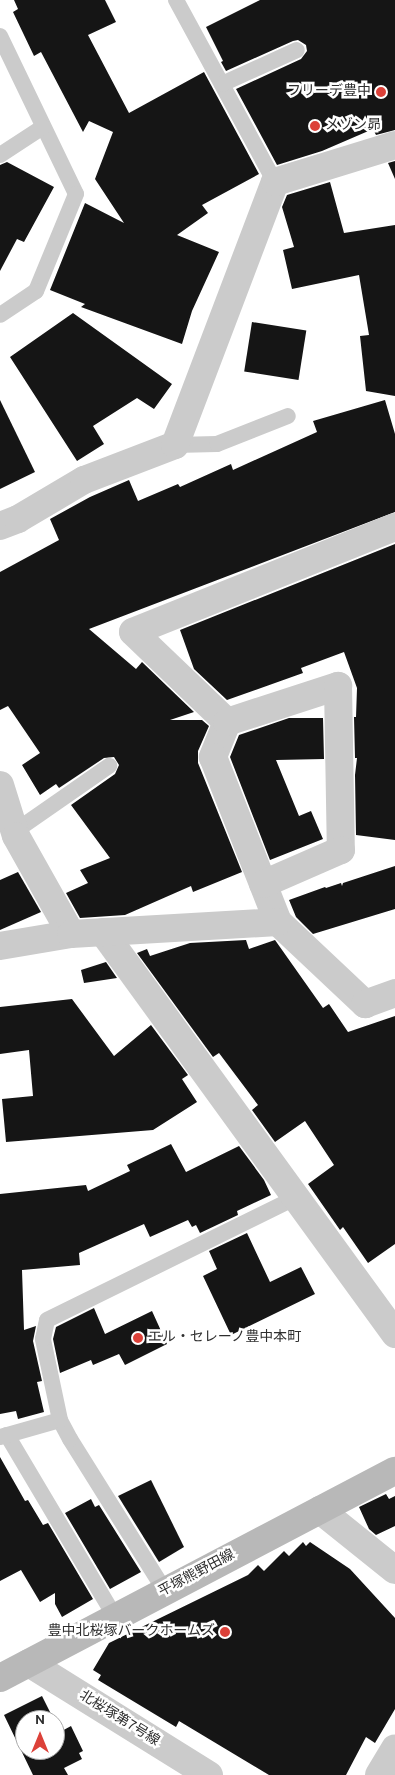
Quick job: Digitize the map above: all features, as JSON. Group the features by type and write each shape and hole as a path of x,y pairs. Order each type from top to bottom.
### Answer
{"street":[{"path":"0,526 18,519 84,480 175,445 275,182 395,145"},
{"path":"227,722 134,632 395,527"},
{"path":"227,722 338,686 341,850 263,884"},
{"path":"227,722 213,757 278,922 365,1004 395,993"},
{"path":"0,785 14,832 71,934"},
{"path":"0,946 71,934 278,922"},
{"path":"103,932 395,1334"},
{"name":"平塚熊野田線","path":"0,1678 395,1472"},
{"path":"320,1510 395,1570"},
{"name":"北桜塚第7号線","path":"28,1663 210,1775"},
{"path":"379,1775 395,1748"}],"lane":[{"path":"176,0 275,182"},
{"path":"0,36 76,194 36,291 0,315"},
{"path":"222,84 297,50"},
{"path":"0,155 43,127"},
{"path":"175,445 217,444 288,416"},
{"path":"14,832 109,766"},
{"path":"165,1591 60,1420 43,1339 47,1320 295,1198"},
{"path":"60,1420 4,1436 115,1617"}],"building":[{"path":"14,0 105,0 116,22 88,35 129,113 204,72 259,174 202,205 208,213 177,235 219,252 192,311 182,344 81,307 85,304 50,290 85,203 124,223 95,179 113,132 89,121 83,132 41,52 34,56 13,12 18,9"},
{"path":"260,0 395,0 395,130 376,135 373,129 322,151 277,165 236,89 301,59 307,51 306,45 298,40 293,41 226,71 206,27"},
{"path":"395,161 395,179 388,163"},
{"path":"7,162 54,187 24,242 17,239 0,271 0,165"},
{"path":"330,182 344,233 395,225 395,396 366,391 360,336 369,335 359,275 292,289 283,250 294,247 282,207 287,195"},
{"path":"73,313 172,384 154,409 137,398 93,426 104,444 77,461 10,357"},
{"path":"252,322 306,331 299,380 244,371"},
{"path":"0,400 35,472 0,489"},
{"path":"385,400 395,434 395,512 89,629 136,669 142,662 194,712 170,720 202,720 209,726 198,751 198,763 242,872 193,892 191,886 125,915 80,918 66,893 88,883 80,870 110,858 71,805 115,774 119,765 114,757 104,758 59,788 56,784 40,795 22,765 40,753 8,706 0,710 0,572 59,540 50,519 90,497 129,480 138,501 178,484 180,487 231,464 233,470 317,432 313,421"},
{"path":"395,544 395,840 356,835 355,775 357,758 355,758 354,717 356,717 357,688 344,652 301,668 303,673 227,700 194,669 180,630"},
{"path":"289,718 323,718 324,759 276,760 299,816 311,811 323,839 270,860 230,757 239,735"},
{"path":"395,866 395,909 313,934 296,917 289,900 325,887 341,883 342,886 343,883"},
{"path":"18,872 41,912 0,930 0,880"},
{"path":"246,940 249,949 275,940 323,1008 329,1004 348,1032 395,1016 395,1244 368,1263 343,1227 340,1230 308,1184 334,1165 305,1121 275,1142 252,1110 258,1105 219,1053 213,1057 137,953 147,949 150,956 190,943"},
{"path":"106,962 117,978 84,983 81,970"},
{"path":"72,999 114,1056 151,1025 188,1075 182,1079 197,1102 153,1130 6,1142 2,1099 33,1096 29,1050 0,1054 0,1007"},
{"path":"171,1144 186,1172 239,1146 264,1180 271,1195 237,1211 238,1215 200,1233 196,1225 192,1227 188,1220 150,1237 144,1224 79,1253 80,1265 22,1270 24,1330 36,1326 33,1341 42,1381 37,1382 44,1412 18,1419 16,1411 0,1414 0,1194 86,1185 88,1191 130,1171 127,1165"},
{"path":"247,1233 270,1282 301,1267 315,1294 231,1335 203,1276 217,1269 209,1251"},
{"path":"94,1308 105,1334 152,1311 167,1344 125,1365 119,1354 93,1365 91,1360 60,1373 53,1339 56,1327"},
{"path":"0,1457 25,1501 28,1500 43,1525 48,1523 93,1599 62,1617 55,1604 55,1593 40,1602 21,1570 0,1581"},
{"path":"151,1480 184,1547 159,1562 118,1496"},
{"path":"386,1494 389,1499 395,1496 395,1526 376,1535 369,1529 359,1507"},
{"path":"91,1499 95,1507 99,1505 141,1572 110,1589 65,1513"},
{"path":"303,1542 306,1546 310,1542 350,1569 395,1618 395,1709 375,1743 366,1737 346,1775 269,1775 179,1721 176,1727 98,1680 101,1675 93,1670 109,1643 248,1575 258,1565 264,1571 284,1551 289,1556"},
{"path":"42,1696 49,1710 15,1710 15,1738 4,1715"},
{"path":"71,1726 83,1751 79,1753 82,1759 64,1768 68,1775 33,1775 26,1760 65,1760 65,1729"}],"place":[{"name":"フリーデ豊中","path":"381,92"},
{"name":"メゾン昴","path":"315,126"},
{"name":"エル・セレーノ豊中本町","path":"138,1338"},
{"name":"豊中北桜塚バークホームズ","path":"225,1632"}]}
